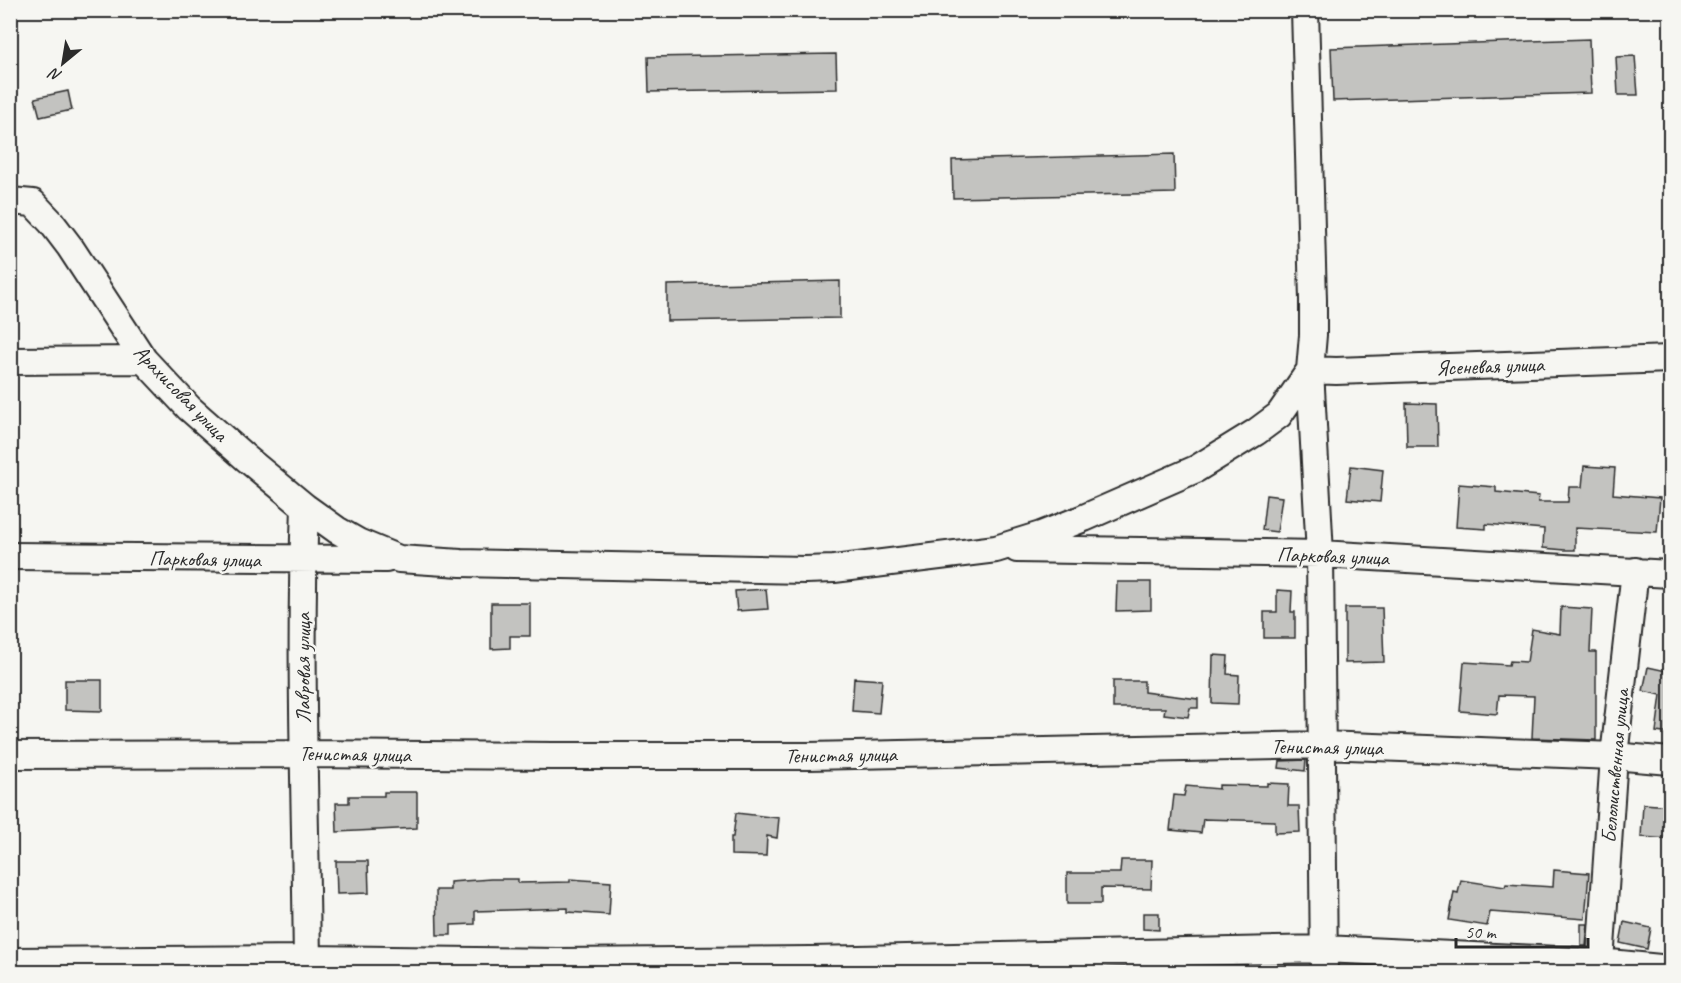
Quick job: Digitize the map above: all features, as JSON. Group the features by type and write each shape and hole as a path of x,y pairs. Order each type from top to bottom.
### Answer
{"street":[{"path":"1305,10 1313,300 1310,370 1320,554 1324,961"},
{"name":"Арахисовая улица","path":"22,202 51,222 144,360 189,408 305,507 358,542 399,559"},
{"name":"Ясеневая улица","path":"1310,370 1671,359"},
{"path":"10,361 144,360"},
{"path":"399,559 461,563 806,570 834,569 996,549 1084,519 1196,469 1279,415 1310,370"},
{"name":"Лавровая улица","path":"305,507 303,754 307,966"},
{"name":"Парковая улица","path":"996,549 1320,554 1671,574"},
{"name":"Парковая улица","path":"10,556 399,559"},
{"name":"Белолиственная улица","path":"1600,962 1614,756 1635,571"},
{"name":"Тенистая улица","path":"10,755 809,756 1322,745 1614,756 1671,761"},
{"path":"10,961 307,966 788,960 1600,962 1671,969"}],"building":[{"path":"1589,39 1591,93 1333,101 1331,48"},
{"path":"836,54 837,89 649,92 648,57"},
{"path":"1635,56 1638,95 1618,95 1616,57"},
{"path":"68,91 72,110 40,117 35,98"},
{"path":"1174,154 1175,193 953,198 952,160"},
{"path":"840,281 840,318 667,321 667,285"},
{"path":"1406,403 1437,404 1438,447 1407,447"},
{"path":"1351,466 1383,470 1380,502 1347,499"},
{"path":"1584,466 1615,468 1613,494 1660,498 1657,532 1575,528 1575,550 1565,550 1543,548 1544,529 1486,524 1486,529 1456,527 1459,484 1496,487 1496,492 1539,496 1538,502 1568,502 1569,487 1582,487"},
{"path":"1266,495 1282,497 1277,532 1262,530"},
{"path":"1117,582 1151,582 1151,610 1116,611"},
{"path":"766,589 768,609 737,611 735,591"},
{"path":"1277,590 1292,591 1291,612 1295,612 1295,638 1264,638 1264,612 1277,612"},
{"path":"491,603 530,603 530,636 510,636 510,648 491,649"},
{"path":"1561,607 1592,609 1590,652 1596,652 1596,740 1532,738 1534,696 1499,695 1497,714 1460,711 1464,662 1509,665 1510,661 1527,662 1532,629 1560,634"},
{"path":"1345,608 1382,608 1384,662 1345,663"},
{"path":"1213,655 1228,656 1227,674 1239,675 1238,704 1212,703"},
{"path":"1648,667 1671,672 1671,734 1656,732 1661,695 1643,691"},
{"path":"854,678 882,680 879,713 852,711"},
{"path":"65,680 102,680 102,711 65,710"},
{"path":"1113,681 1144,681 1144,692 1198,699 1198,708 1190,708 1188,717 1164,714 1165,708 1113,708"},
{"path":"1306,760 1305,771 1279,768 1280,761"},
{"path":"1267,783 1289,784 1288,806 1299,806 1300,832 1275,833 1275,821 1203,819 1201,833 1170,830 1174,795 1184,796 1186,786 1219,789 1219,785 1267,786"},
{"path":"384,792 417,792 417,828 337,832 336,803 349,803 349,796 384,796"},
{"path":"1643,804 1671,806 1671,839 1641,837"},
{"path":"736,813 779,818 777,838 767,836 766,856 731,855 731,837 733,837"},
{"path":"1121,860 1152,860 1151,889 1101,888 1101,904 1067,904 1067,873 1120,873"},
{"path":"336,861 368,861 369,893 337,894"},
{"path":"1554,870 1589,873 1585,919 1490,912 1487,926 1449,920 1454,892 1458,893 1461,880 1505,887 1506,884 1553,887"},
{"path":"518,879 518,883 570,882 570,879 611,882 609,915 568,912 568,908 475,911 475,924 451,925 451,935 437,935 436,890 450,890 450,882"},
{"path":"1143,913 1159,913 1159,930 1143,929"},
{"path":"1624,922 1651,928 1647,949 1620,943"},
{"path":"1581,924 1588,924 1586,946 1581,946"}]}
